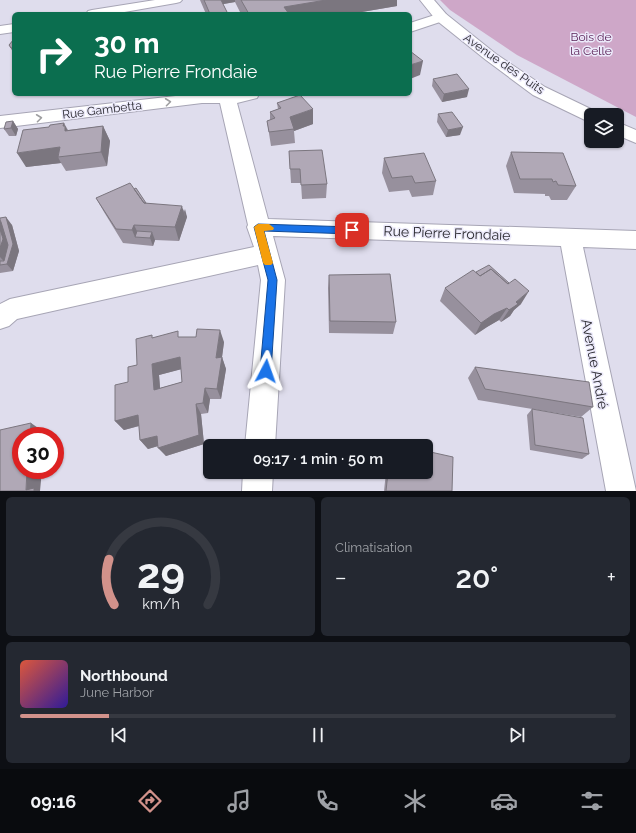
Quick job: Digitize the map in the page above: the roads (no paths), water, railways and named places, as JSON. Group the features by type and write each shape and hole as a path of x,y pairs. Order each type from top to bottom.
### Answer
{"street":[{"name":"Avenue des Puits","path":"427,0 440,17 491,57 539,91 584,113"},
{"path":"412,27 440,17"},
{"name":"Rue Gambetta","path":"0,122 202,98 245,96"},
{"path":"227,98 258,227 273,280 261,439"},
{"path":"624,131 636,137"},
{"name":"Rue Pierre Frondaie","path":"258,227 636,240"},
{"name":"Avenue André","path":"570,237 621,491"},
{"path":"0,318 10,310 265,254"},
{"path":"257,491 258,479"}],"lane":[{"path":"104,12 176,0"},
{"path":"0,30 12,28"}],"park label":[{"name":"Bois de la Celle","path":"591,44"}]}
